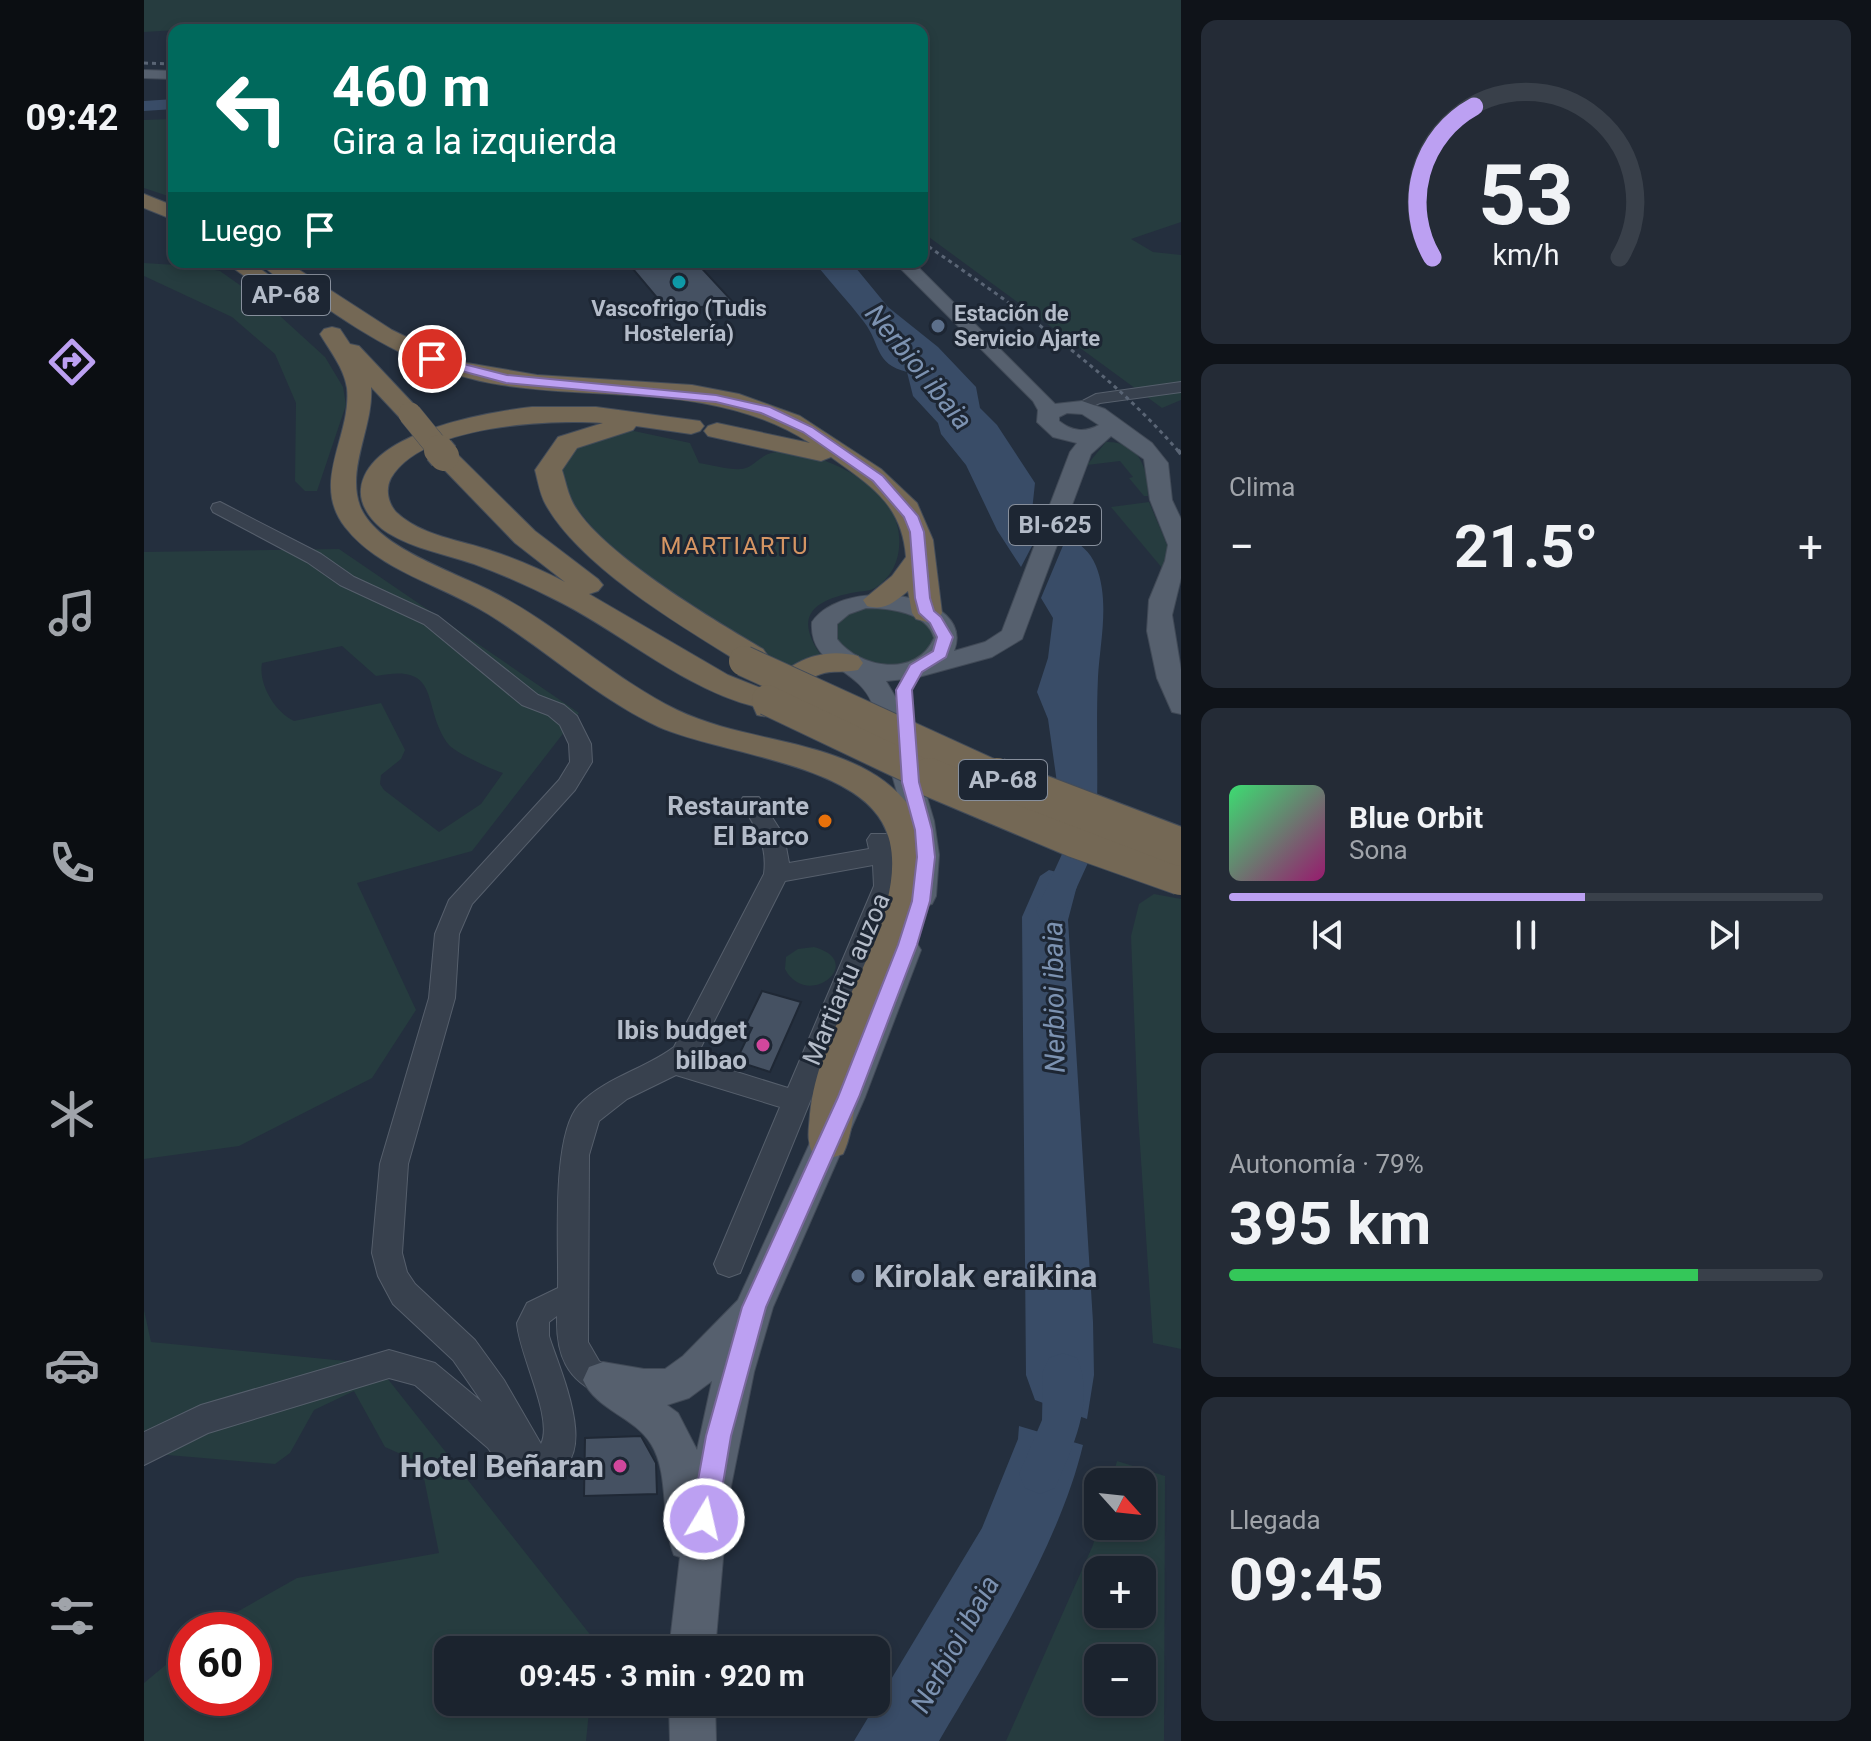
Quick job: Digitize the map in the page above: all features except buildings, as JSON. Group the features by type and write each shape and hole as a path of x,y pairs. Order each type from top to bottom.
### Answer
{"highway":[{"path":"144,200 168,211"},
{"path":"144,216 168,226"},
{"name":"AP-68","path":"245,268 324,319"},
{"name":"AP-68","path":"277,268 369,367 422,413 536,546 604,598 734,668 828,702 1057,804 1181,847"},
{"path":"324,319 464,370 544,383 690,395 766,410 807,430 889,488 911,516 917,532 920,586 932,616"},
{"path":"324,319 359,388 358,416 341,478 347,510 357,525 390,551 500,608 607,685 663,716 695,730 806,759 852,776 885,801 904,828 910,866 902,913 836,1082 828,1142"},
{"path":"734,668 546,581 406,530 379,508 374,490 380,472 392,460 423,442 467,427 520,418 584,413 623,415 796,446 863,469"},
{"path":"696,427 646,423 616,426 573,440 551,458 547,472 549,485 564,510 612,562 682,614 734,668"},
{"path":"878,600 902,582 919,560"},
{"path":"663,716 699,723 739,722 769,707 786,682 808,666 849,664"},
{"name":"AP-68","path":"734,668 767,700 860,748 1044,828 1181,876"}],"main road":[{"path":"144,74 168,75"},
{"name":"BI-625","path":"909,268 1040,397 1053,422 1074,450 1076,469"},
{"name":"BI-625","path":"849,664 883,672 918,668 1004,643 1013,634 1095,416 1004,361"},
{"path":"1095,416 1076,437 1053,422 1061,408 1095,416 1145,448 1157,465 1162,504 1180,545 1162,600 1161,638 1166,670 1181,706"},
{"path":"693,1636 695,1598 718,1436 754,1307 879,1021 921,901 925,844 910,782 880,690 828,648 823,631 825,622 851,604 878,600 905,603 962,631 983,634 1007,628 1021,613"},
{"path":"910,782 903,698 907,680 918,668 932,661 944,646 942,628 932,616"},
{"path":"603,1380 648,1389 667,1388 686,1379 754,1307"},
{"path":"603,1380 664,1427 678,1454 695,1598"},
{"path":"692,1716 693,1741"}],"street":[{"path":"1095,416 1181,387"},
{"path":"220,508 314,558 361,588 431,620 530,700 556,710 569,721 580,744 581,762 567,785 461,900 447,934 444,989 394,1164 387,1253 393,1276 404,1294 464,1350 493,1390 532,1461"},
{"path":"603,1380 588,1371 572,1344 575,1155 581,1126 589,1113 617,1091 662,1071 684,1054 776,874 779,859 776,843 751,802"},
{"name":"Martiartu auzoa","path":"729,1264 886,886 881,847 776,874"},
{"path":"672,1063 795,1101"},
{"path":"144,1449 201,1420 389,1364 424,1373 500,1437 521,1466 550,1458 561,1438 557,1414 531,1333 533,1321 544,1307 572,1298"}],"green space":[{"path":"144,0 1181,0 1181,222 1131,239 1153,252 1181,255 1181,400 1162,408 928,236 928,24 168,24 168,31 144,32"},
{"path":"168,119 168,196 144,188 144,120"},
{"path":"144,263 168,264 168,268 220,271 268,305 325,357 343,387 346,405 317,491 305,491 295,481 296,403 275,354 232,317 144,276"},
{"path":"634,431 690,443 699,463 726,468 747,468 763,457 779,452 816,458 855,475 885,502 895,518 899,536 899,551 894,566 887,578 875,588 836,597 810,615 810,633 823,658 791,667 701,620 618,558 566,496 559,455 612,433"},
{"path":"1106,442 1117,443 1134,451 1143,466 1148,496 1144,496 1129,478 1133,477 1120,461 1087,465"},
{"path":"1149,502 1171,554 1163,569 1111,507"},
{"path":"339,549 579,713 472,851 357,883 416,1010 372,1078 239,1146 144,1159 144,552","holes":["342,646 376,676 397,673 412,676 421,682 440,731 449,745 503,773 481,804 439,832 380,784 381,775 401,759 405,750 381,703 294,721 274,704 265,688 261,671 262,663"]},
{"path":"868,606 900,608 921,616 931,627 933,638 927,650 901,665 882,666 860,660 837,645 835,623 841,617"},
{"path":"1154,894 1181,899 1181,1349 1153,1343 1138,1114 1131,936 1139,904"},
{"path":"814,947 829,954 835,963 834,972 818,984 806,985 795,981 785,969 786,957 798,949"},
{"path":"144,1310 151,1342 376,1364 591,1636 434,1636 434,1716 589,1716 586,1741 144,1741 144,1683 168,1663 168,1716 272,1716 272,1612 237,1612 297,1578 439,1553 421,1463 385,1447 354,1391 314,1410 290,1453 275,1464 144,1453"},
{"path":"1117,1461 1139,1468 1115,1468"},
{"path":"1156,1473 1165,1476 1164,1741 1006,1741 1084,1565 1084,1628 1156,1628 1156,1556 1088,1556 1094,1540 1156,1540"}],"water":[{"path":"819,268 856,268 888,307 938,347 976,387 980,408 997,425 1035,483 1032,511 1043,525 1021,567 997,530 966,465 941,434 938,423 913,396 907,372 883,358 864,322"},
{"path":"1067,536 1091,556 1102,593 1103,622 1097,693 1097,808 1057,783 1048,719 1037,692 1048,658 1053,618 1041,598"},
{"path":"1049,870 1079,878 1068,920 1093,1322 1094,1375 1087,1419 1035,1400 1026,1375 1022,917 1040,876"},
{"path":"1019,1426 1083,1445 1058,1521 1022,1597 939,1741 854,1741 869,1716 890,1716 890,1681 982,1528 1018,1439"}],"waterway":[{"name":"Nerbioi ibaia","path":"144,106 168,104"},
{"name":"Nerbioi ibaia","path":"1051,911 1088,830 1088,823"},
{"name":"Nerbioi ibaia","path":"1040,1474 1062,1420 1063,1371"}],"railway":[{"path":"144,63 168,64"},
{"path":"928,246 1090,365 1151,421 1179,452"},
{"path":"1178,450 1181,454"}],"place":[{"name":"Vascofrigo (Tudis Hostelería)","path":"679,282"},
{"name":"Estación de Servicio Ajarte","path":"938,326"},
{"name":"Restaurante El Barco","path":"825,821"},
{"name":"Ibis budget bilbao","path":"763,1045"},
{"name":"Kirolak eraikina","path":"858,1276"},
{"name":"Hotel Beñaran","path":"620,1466"}],"district":[{"name":"MARTIARTU","path":"735,546"}],"route":[{"path":"432,359 506,379 716,399 766,410 787,419 831,445 878,479 900,500 917,532 922,598 927,613 942,628 945,637 940,654 916,669 907,680 903,698 910,782 924,830 926,857 921,901 848,1097 754,1307 718,1436 704,1519"}]}
